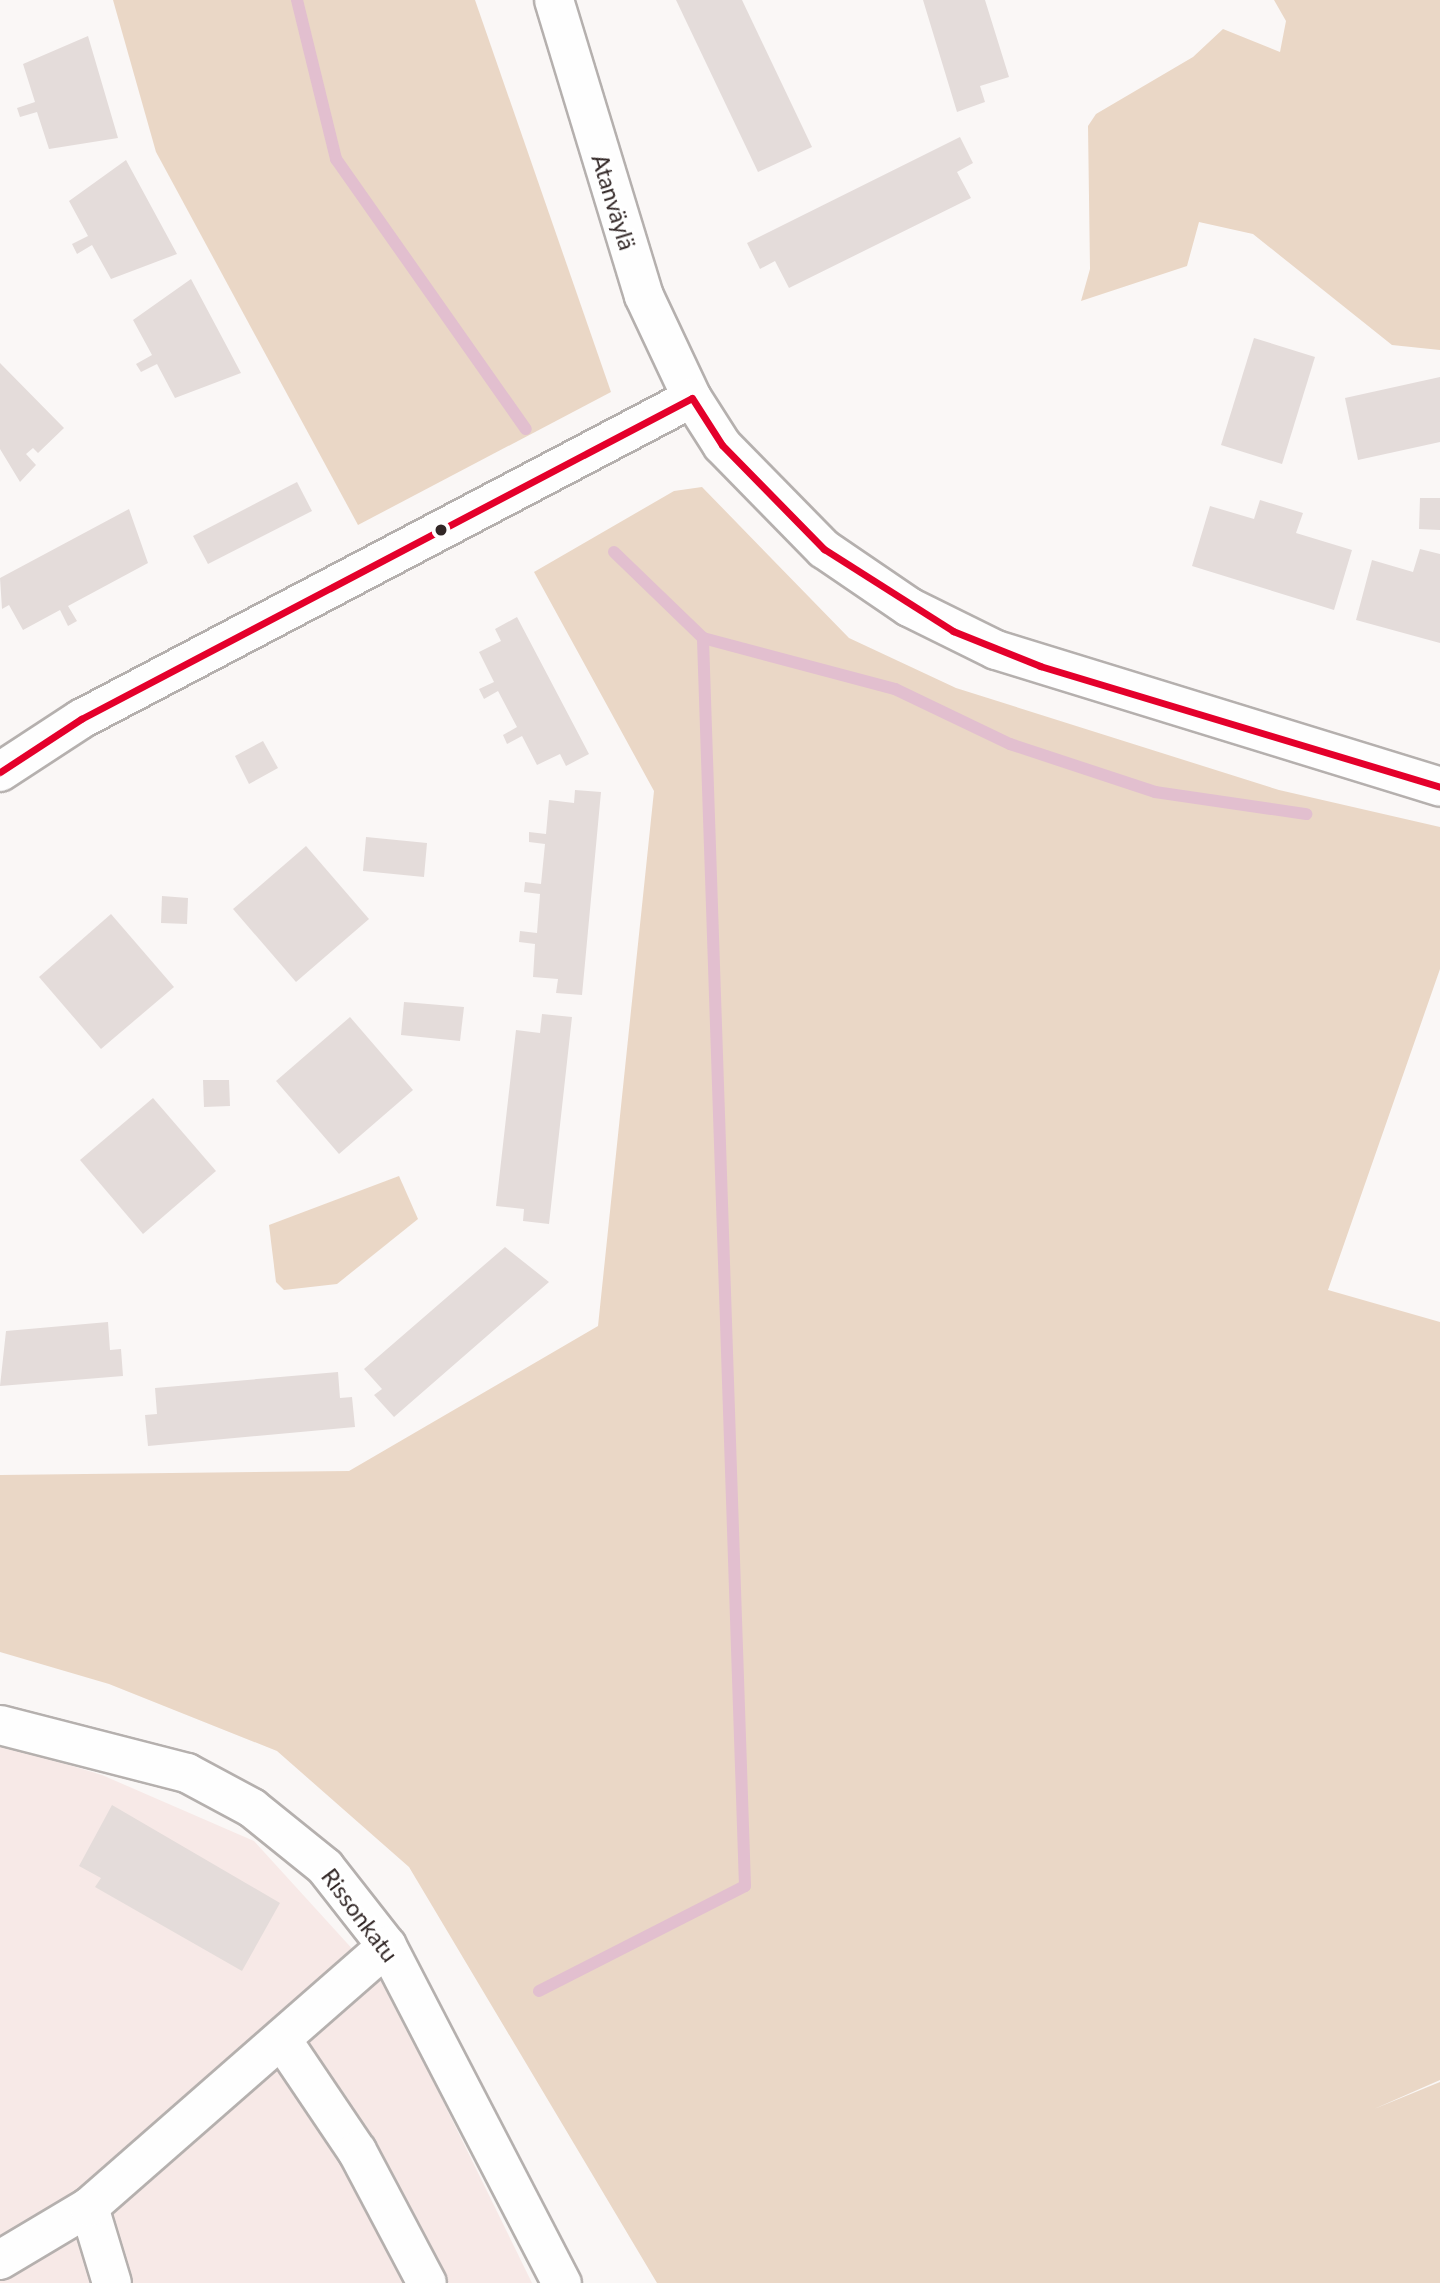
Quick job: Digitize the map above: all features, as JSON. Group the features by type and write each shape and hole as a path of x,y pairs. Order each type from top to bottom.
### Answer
{"street":[{"name":"Atanväylä","path":"554,0 639,284 692,398 722,445 824,549 953,631 1040,666 1440,787"},
{"path":"0,772 80,719 692,398"},
{"name":"Rissonkatu","path":"0,1725 122,1753 219,1789 325,1867 387,1945 562,2283"},
{"path":"0,2260 89,2207 387,1945"},
{"path":"282,2040 357,2151 427,2283"},
{"path":"89,2207 112,2283"}],"shaded area":[{"path":"113,0 475,0 611,392 358,525 156,152"},
{"path":"1274,0 1440,0 1440,350 1392,345 1253,234 1199,222 1187,266 1081,301 1090,269 1088,126 1096,114 1193,57 1223,29 1280,52 1286,21"},
{"path":"702,487 849,638 956,688 1279,790 1440,827 1440,969 1328,1290 1440,1322 1440,2080 1374,2109 1440,2082 1440,2283 657,2283 409,1867 277,1751 109,1684 0,1652 0,1475 349,1471 598,1326 654,791 534,572 674,491"},
{"path":"399,1176 418,1219 337,1284 284,1290 276,1282 269,1225"},
{"path":"0,1744 102,1775 254,1841 387,1987 532,2283 0,2283"}],"building":[{"path":"676,0 742,0 812,147 758,172"},
{"path":"923,0 985,0 1009,77 980,86 985,102 957,112"},
{"path":"88,36 118,138 49,149 37,112 20,117 17,108 35,102 23,64"},
{"path":"960,137 973,163 957,172 971,198 789,288 775,261 760,269 747,243"},
{"path":"126,160 177,254 111,279 92,245 77,254 72,244 88,236 69,201"},
{"path":"191,279 241,373 175,398 157,364 141,372 136,364 152,355 133,320"},
{"path":"1254,338 1315,357 1282,464 1221,445"},
{"path":"0,363 64,428 38,453 33,448 26,454 36,465 20,482 0,449"},
{"path":"1440,377 1440,442 1358,460 1345,398"},
{"path":"297,482 312,511 208,564 193,536"},
{"path":"1420,498 1440,498 1440,530 1419,529"},
{"path":"1260,500 1303,513 1296,533 1352,550 1334,610 1192,566 1210,506 1254,519"},
{"path":"129,509 148,563 68,606 77,621 68,626 60,610 23,630 9,605 2,609 0,578"},
{"path":"1420,549 1440,554 1440,643 1356,620 1372,560 1413,572"},
{"path":"517,617 589,754 566,766 560,754 537,765 522,736 507,744 503,735 517,727 498,691 484,699 479,689 494,682 479,652 501,641 495,629"},
{"path":"263,741 278,768 249,784 235,756"},
{"path":"575,790 601,792 582,995 556,993 558,979 533,977 535,944 519,942 520,931 537,933 540,894 524,892 525,882 541,884 545,844 529,842 529,832 546,834 549,800 574,803"},
{"path":"366,837 427,843 424,877 363,871"},
{"path":"306,846 369,919 296,982 233,909"},
{"path":"162,896 188,898 187,924 161,923"},
{"path":"111,914 174,987 101,1049 39,977"},
{"path":"404,1002 464,1007 460,1041 401,1035"},
{"path":"542,1014 572,1017 549,1224 523,1221 524,1209 496,1206 516,1030 540,1033"},
{"path":"350,1017 413,1090 339,1154 276,1081"},
{"path":"203,1080 229,1080 230,1106 204,1107"},
{"path":"153,1098 216,1171 143,1234 80,1160"},
{"path":"505,1247 549,1282 394,1417 374,1395 382,1389 364,1369"},
{"path":"108,1322 110,1350 121,1349 123,1376 0,1386 6,1331"},
{"path":"338,1372 340,1398 352,1397 355,1427 148,1446 145,1415 157,1414 155,1388"},
{"path":"112,1805 280,1903 242,1971 95,1887 101,1878 79,1866"}],"waterway":[{"path":"297,0 336,159 526,429"},
{"path":"614,552 703,638 895,689 1010,744 1155,792 1306,814"},
{"path":"539,1991 745,1886 703,638"}],"transit line":[{"path":"692,398 722,445 824,549 953,631 1040,666 1440,787"},
{"path":"0,772 81,719 692,398"}]}
